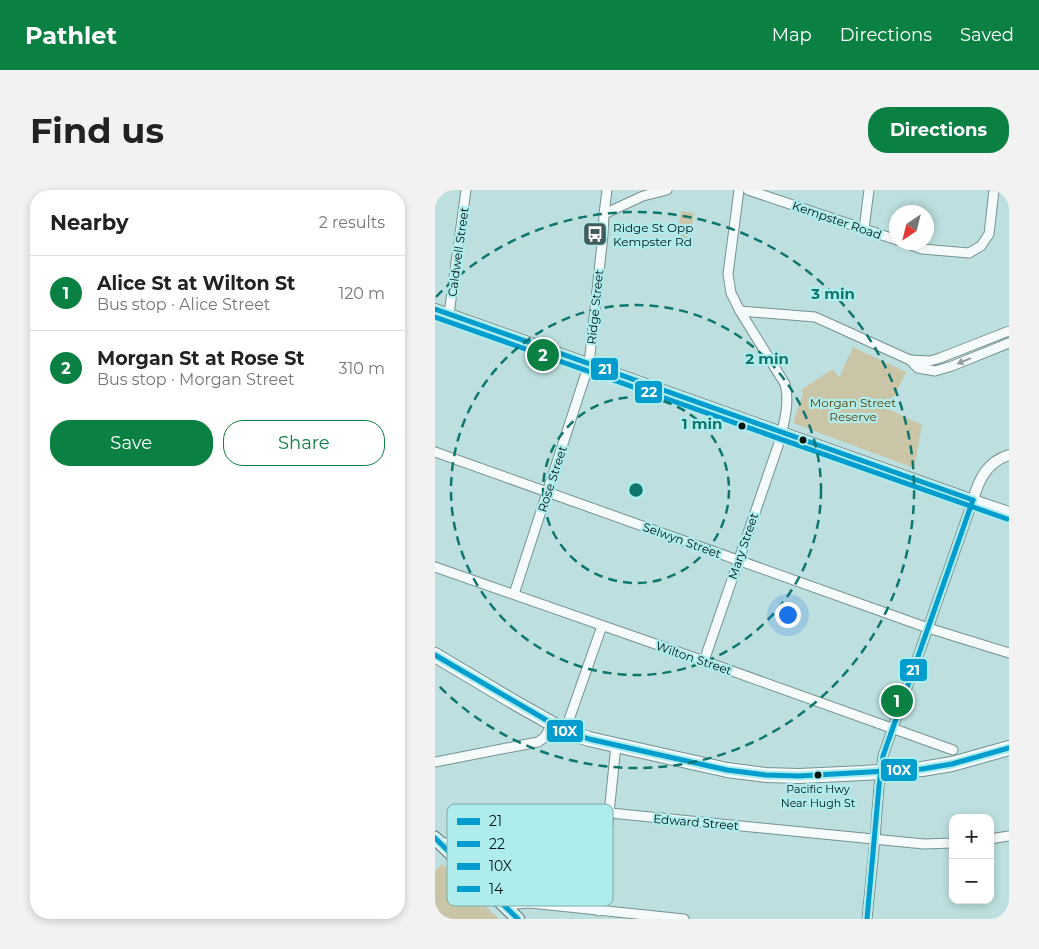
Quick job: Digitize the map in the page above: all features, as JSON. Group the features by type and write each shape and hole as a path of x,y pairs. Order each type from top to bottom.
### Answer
{"highway":[{"path":"435,655 565,731 589,739 727,770 766,775 799,776 864,774 922,769 952,764 1009,748"}],"main road":[{"path":"438,841 447,850"},
{"path":"505,906 518,919"}],"street":[{"name":"Caldwell Street","path":"449,314 466,190"},
{"name":"Ridge Street","path":"589,364 607,190"},
{"path":"604,214 643,196 667,190"},
{"name":"Mary Street","path":"704,661 782,432 786,405 785,384 731,293 728,274 739,190"},
{"name":"Kempster Road","path":"748,190 889,237"},
{"path":"864,229 869,190"},
{"path":"934,250 969,253 981,246 989,234 994,190"},
{"path":"435,308 1009,512"},
{"path":"740,311 815,316 910,360 918,368 935,371 1009,343"},
{"path":"910,360 930,361 1009,331"},
{"name":"Rose Street","path":"514,594 589,364"},
{"name":"Selwyn Street","path":"435,452 928,628 1009,653"},
{"path":"867,919 883,756 976,489 989,466 1009,455"},
{"name":"Wilton Street","path":"435,567 953,750"},
{"path":"565,731 602,626"},
{"path":"435,762 538,742 545,737 553,724"},
{"path":"611,804 616,745"},
{"name":"Edward Street","path":"613,814 925,844 949,843"},
{"path":"994,838 1009,836"},
{"path":"509,910 513,906"},
{"path":"556,906 684,919"},
{"path":"599,911 600,906"}],"green space":[{"path":"681,211 694,213 690,241 677,239"},
{"name":"Morgan Street Reserve","path":"853,347 906,372 888,409 922,425 914,468 793,423 803,394 801,390 833,369 839,378"},
{"path":"442,864 447,869 447,906 486,906 499,919 435,919 435,871"}],"transit line":[{"name":"21","path":"435,309 973,500"},
{"name":"22","path":"435,317 1007,519"},
{"name":"21","path":"867,919 883,756 973,500"},
{"name":"10X","path":"435,655 565,731 589,739 727,770 766,775 799,776 922,769 952,764 1009,748"},
{"name":"14","path":"435,838 447,850"},
{"name":"14","path":"505,906 518,919"}],"place":[{"name":"Ridge St Opp Kempster Rd","path":"595,234"},
{"name":"Morgan St at Rose St","path":"543,355"},
{"name":"Alice St at Wilton St","path":"897,701"},
{"name":"Pacific Hwy Near Hugh St","path":"818,775"}]}
